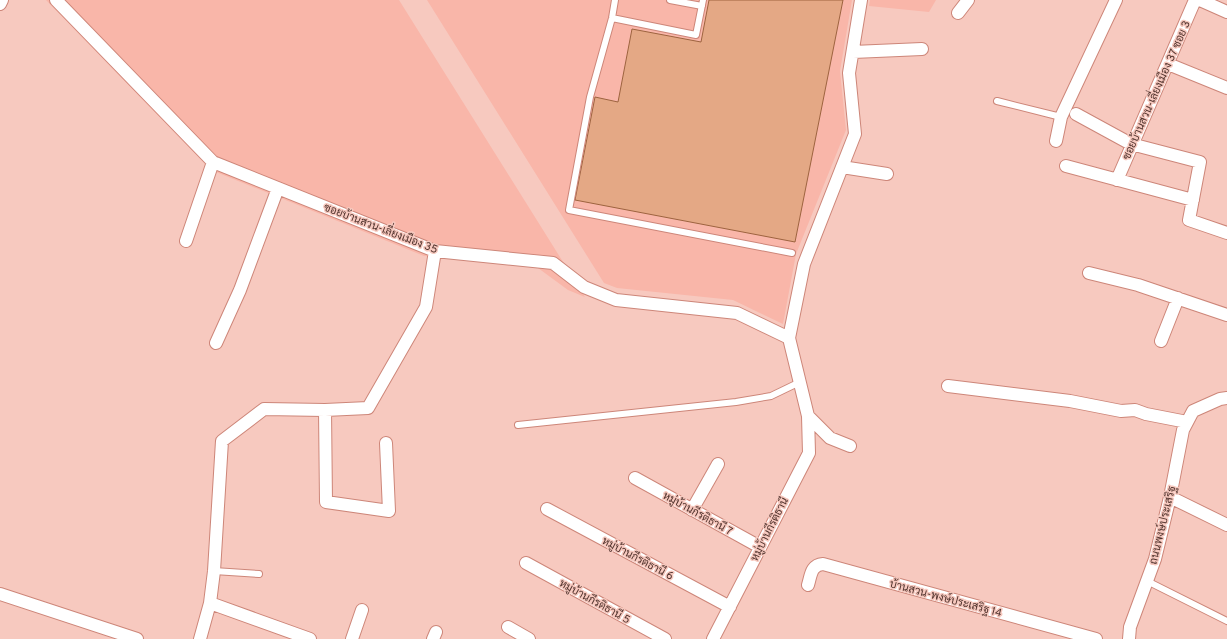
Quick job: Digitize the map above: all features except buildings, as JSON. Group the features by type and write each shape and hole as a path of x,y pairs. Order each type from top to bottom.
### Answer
{"street":[{"path":"0,4 2,0"},
{"name":"ซอยบ้านสวน-เลี่ยงเมือง 35","path":"56,0 213,162 434,251 553,264 584,287 616,300 737,313 789,338"},
{"path":"789,338 804,264 855,134 849,73 854,52 861,0"},
{"path":"958,14 968,0"},
{"path":"1056,141 1061,117 1116,0"},
{"name":"ซอยบ้านสวน-เลี่ยงเมือง 37 ซอย 3","path":"1117,180 1195,0"},
{"path":"1200,0 1227,12"},
{"path":"854,52 922,49"},
{"path":"1168,64 1227,88"},
{"path":"1076,114 1132,144 1200,162 1189,220 1227,233"},
{"path":"186,241 213,162"},
{"path":"1066,166 1193,200"},
{"path":"842,167 887,174"},
{"path":"216,344 240,290 278,188"},
{"path":"200,639 210,603 214,571 222,440 264,409 325,410 368,408 426,307 434,251"},
{"path":"1088,273 1138,285 1227,315"},
{"path":"1161,341 1178,298"},
{"name":"หมู่บ้านกีรติธานี","path":"713,639 809,453 808,416 789,338"},
{"path":"948,386 1070,401 1121,411 1135,410 1146,414 1187,422"},
{"name":"ถนนพงษ์ประเสริฐ","path":"1129,639 1130,627 1155,559 1170,497 1183,430 1193,411 1220,399 1227,398"},
{"path":"325,410 326,502 389,511 386,443"},
{"path":"808,416 830,438 850,446"},
{"path":"692,510 718,464"},
{"name":"หมู่บ้านกีรติธานี 7","path":"636,478 760,548"},
{"path":"1170,497 1227,525"},
{"name":"หมู่บ้านกีรติธานี 6","path":"547,509 730,607"},
{"name":"หมู่บ้านกีรติธานี 5","path":"526,563 665,639"},
{"name":"บ้านสวน-พงษ์ประเสริฐ 14","path":"808,585 813,568 817,565 823,564 1096,639"},
{"path":"0,594 137,639"},
{"path":"210,603 284,635 310,639"},
{"path":"352,639 362,610"},
{"path":"508,627 529,639"}],"lane":[{"path":"616,0 590,97 570,210 792,253"},
{"path":"612,18 696,34 702,3 670,0"},
{"path":"997,101 1061,117"},
{"path":"518,425 736,402 771,396 800,382"},
{"path":"214,571 259,574"},
{"path":"1147,581 1227,621"}],"shaded area":[{"path":"46,0 399,0 585,297 568,290 538,268 424,256 211,170"},
{"path":"427,0 852,0 840,71 846,130 796,254 783,324 733,300 617,288 604,283"},
{"path":"870,0 936,0 929,12 869,6"}]}
